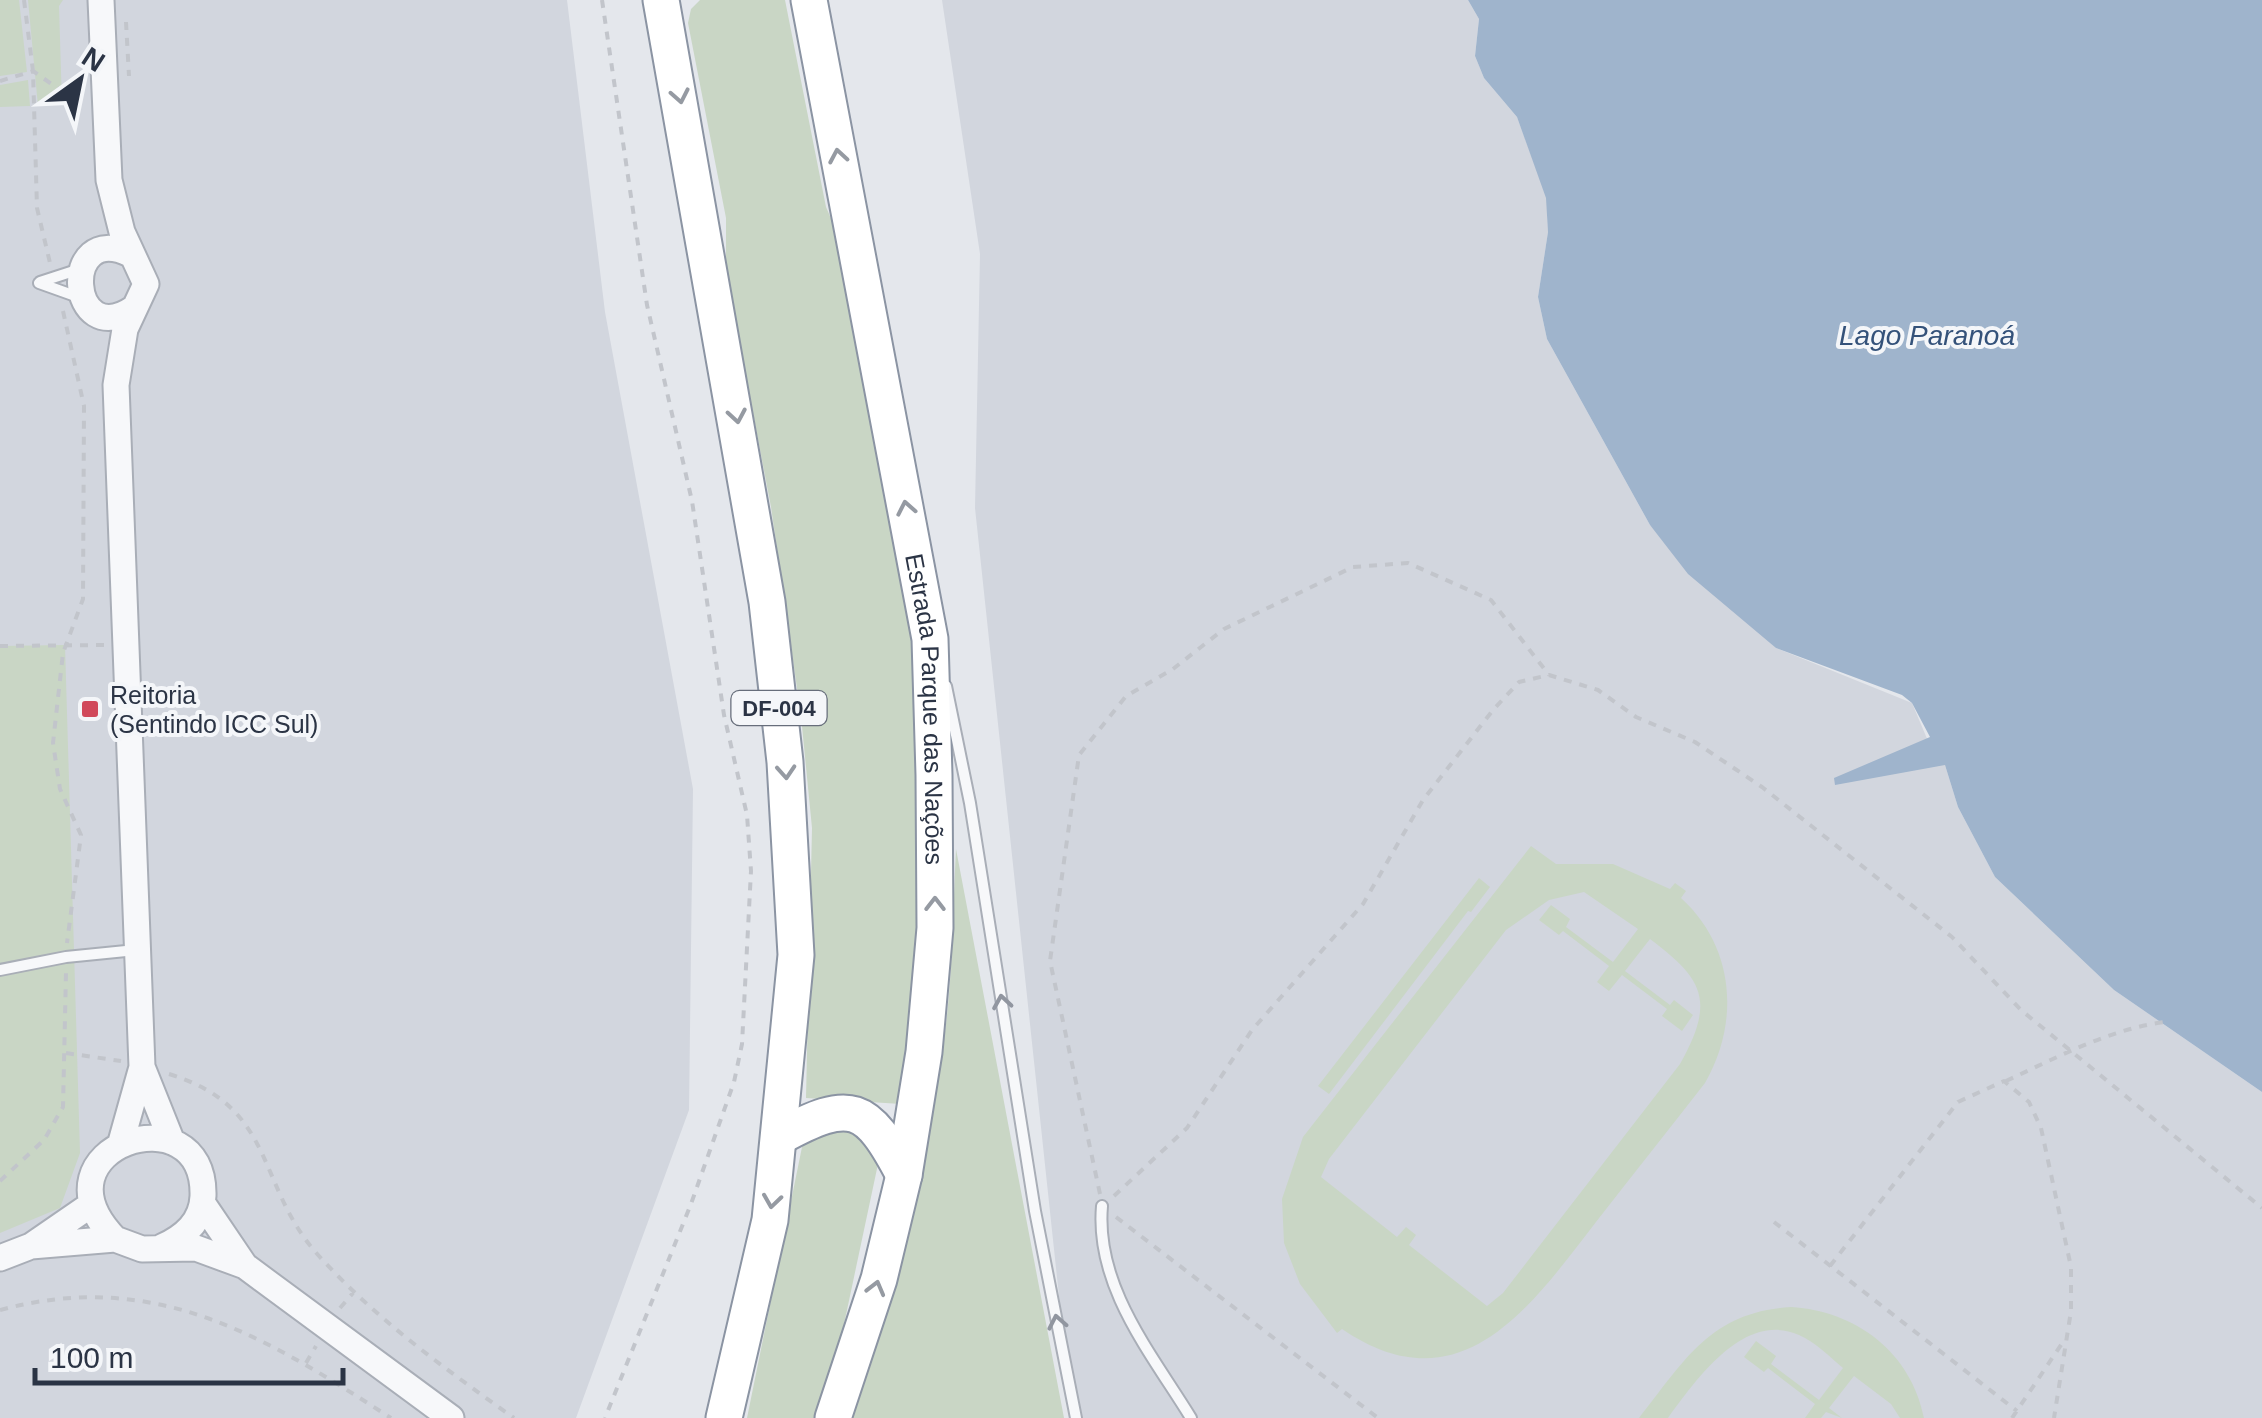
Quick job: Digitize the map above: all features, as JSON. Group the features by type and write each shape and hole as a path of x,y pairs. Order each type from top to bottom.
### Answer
{"highway":[{"name":"Estrada Parque das Nações","path":"808,2 930,639 935,928 924,1052 904,1175 863,1336 833,1418"},
{"name":"DF-004","path":"670,9 767,602 786,762 796,954 770,1220 724,1418"},
{"path":"781,1136 825,1113 850,1112 866,1119 885,1138 904,1175"}],"street":[{"path":"101,0 109,180 130,254 141,266 146,284 125,329 116,384 142,1067 121,1142"},
{"path":"109,180 80,303 116,384"},
{"path":"88,261 115,249 130,254"},
{"path":"80,303 118,316 134,308"},
{"path":"142,1067 172,1142 198,1168 203,1204 245,1266"},
{"path":"172,1142 138,1136 121,1142 96,1168 92,1204 100,1224 115,1239 142,1249 196,1248 245,1266 450,1418"},
{"path":"0,1258 31,1246 92,1204"},
{"path":"162,1247 188,1230 203,1204"},
{"path":"31,1246 115,1239"}],"lane":[{"path":"80,303 39,283 88,261"},
{"path":"930,639 952,706 1035,1211 1076,1418"},
{"path":"0,970 66,957 137,950"},
{"path":"1102,1206 1099,1239 1110,1280 1191,1418"}],"path":[{"path":"24,0 34,71 37,208 52,269"},
{"path":"602,0 647,306 692,501 724,715 747,815 751,871 742,1044 734,1082 691,1204 605,1418"},
{"path":"0,80 34,71"},
{"path":"67,947 81,835 60,789 53,743 65,644 84,600 80,303"},
{"path":"1378,1418 1102,1206 1050,962 1079,755 1094,731 1126,696 1172,669 1224,629 1353,567 1408,563 1490,600 1549,674"},
{"path":"0,646 110,645"},
{"path":"1102,1206 1187,1128 1252,1030 1363,904 1423,800 1492,710 1519,682 1549,674 1598,690 1636,717 1695,742 1762,787 1952,938 2021,1010 2160,1120 2262,1208"},
{"path":"0,1182 54,1126 62,1107 66,967"},
{"path":"1830,1266 1958,1102 2070,1051 2143,1024 2165,1022"},
{"path":"66,1053 142,1067 208,1088 231,1105 260,1146 307,1242 391,1330 514,1418"},
{"path":"2004,1082 2029,1102 2041,1128 2071,1266 2054,1418"},
{"path":"1774,1222 2016,1411"},
{"path":"336,1313 354,1292"},
{"path":"0,1310 72,1298 130,1299 216,1318 306,1364 390,1418"},
{"path":"306,1364 322,1334"},
{"path":"2012,1418 2066,1337"}],"shaded area":[{"path":"0,0 567,0 605,312 693,789 689,1110 576,1418 0,1418"},
{"path":"942,0 1468,0 1479,19 1475,56 1484,78 1517,117 1547,198 1548,232 1538,297 1547,339 1650,525 1776,648 1912,703 1928,741 1945,765 1958,807 1995,877 2114,990 2262,1092 2262,1418 1072,1418 975,508 980,254"}],"green space":[{"path":"0,0 19,0 27,72 0,76"},
{"path":"28,0 63,0 59,6 62,104 38,106"},
{"path":"700,0 785,0 826,207 842,244 916,664 924,852 915,1011 901,1104 806,1098 812,828 801,716 771,507 726,272 726,218 688,23 691,9"},
{"path":"28,80 30,106 0,107 0,85"},
{"path":"65,645 80,1153 60,1208 0,1233 0,646"},
{"path":"1531,846 1556,864 1613,864 1670,889 1675,883 1686,891 1681,898 1699,918 1722,962 1727,1011 1716,1060 1705,1083 1546,1286 1489,1337 1458,1353 1423,1358 1384,1351 1342,1329 1337,1333 1300,1284 1284,1243 1282,1199 1303,1137","holes":["1584,892 1638,929 1613,962 1566,927 1570,919 1551,905 1539,920 1559,935 1563,931 1609,966 1597,982 1609,991 1622,975 1667,1009 1662,1016 1682,1031 1693,1015 1674,1000 1670,1005 1625,971 1650,939 1692,979 1698,992 1698,1023 1680,1064 1503,1293 1487,1306 1409,1245 1416,1235 1406,1227 1397,1237 1321,1177 1329,1159 1506,930 1549,900"]},
{"path":"956,849 1064,1418 852,1418 898,1274 931,1123 948,1002"},
{"path":"1479,878 1490,887 1471,912 1329,1094 1318,1086"},
{"path":"859,1126 878,1164 833,1376 818,1418 747,1418 802,1147 820,1128"},
{"path":"1791,1307 1837,1317 1877,1339 1907,1373 1924,1418 1900,1418 1891,1404 1854,1376 1829,1408 1842,1418 1826,1412 1821,1418 1805,1418 1815,1404 1768,1368 1764,1372 1744,1357 1756,1341 1776,1356 1771,1364 1819,1400 1843,1368 1805,1338 1778,1330 1759,1332 1723,1354 1668,1418 1639,1418 1686,1359 1719,1329 1740,1318"}],"water":[{"name":"Lago Paranoá","path":"1468,0 2262,0 2262,1092 2114,990 1995,877 1958,807 1945,765 1835,785 1834,778 1930,737 1912,703 1902,695 1776,648 1688,574 1650,525 1547,339 1538,297 1548,232 1546,198 1517,117 1484,78 1475,56 1479,19"}],"place":[{"name":"Reitoria (Sentindo ICC Sul)","path":"90,709"}]}
